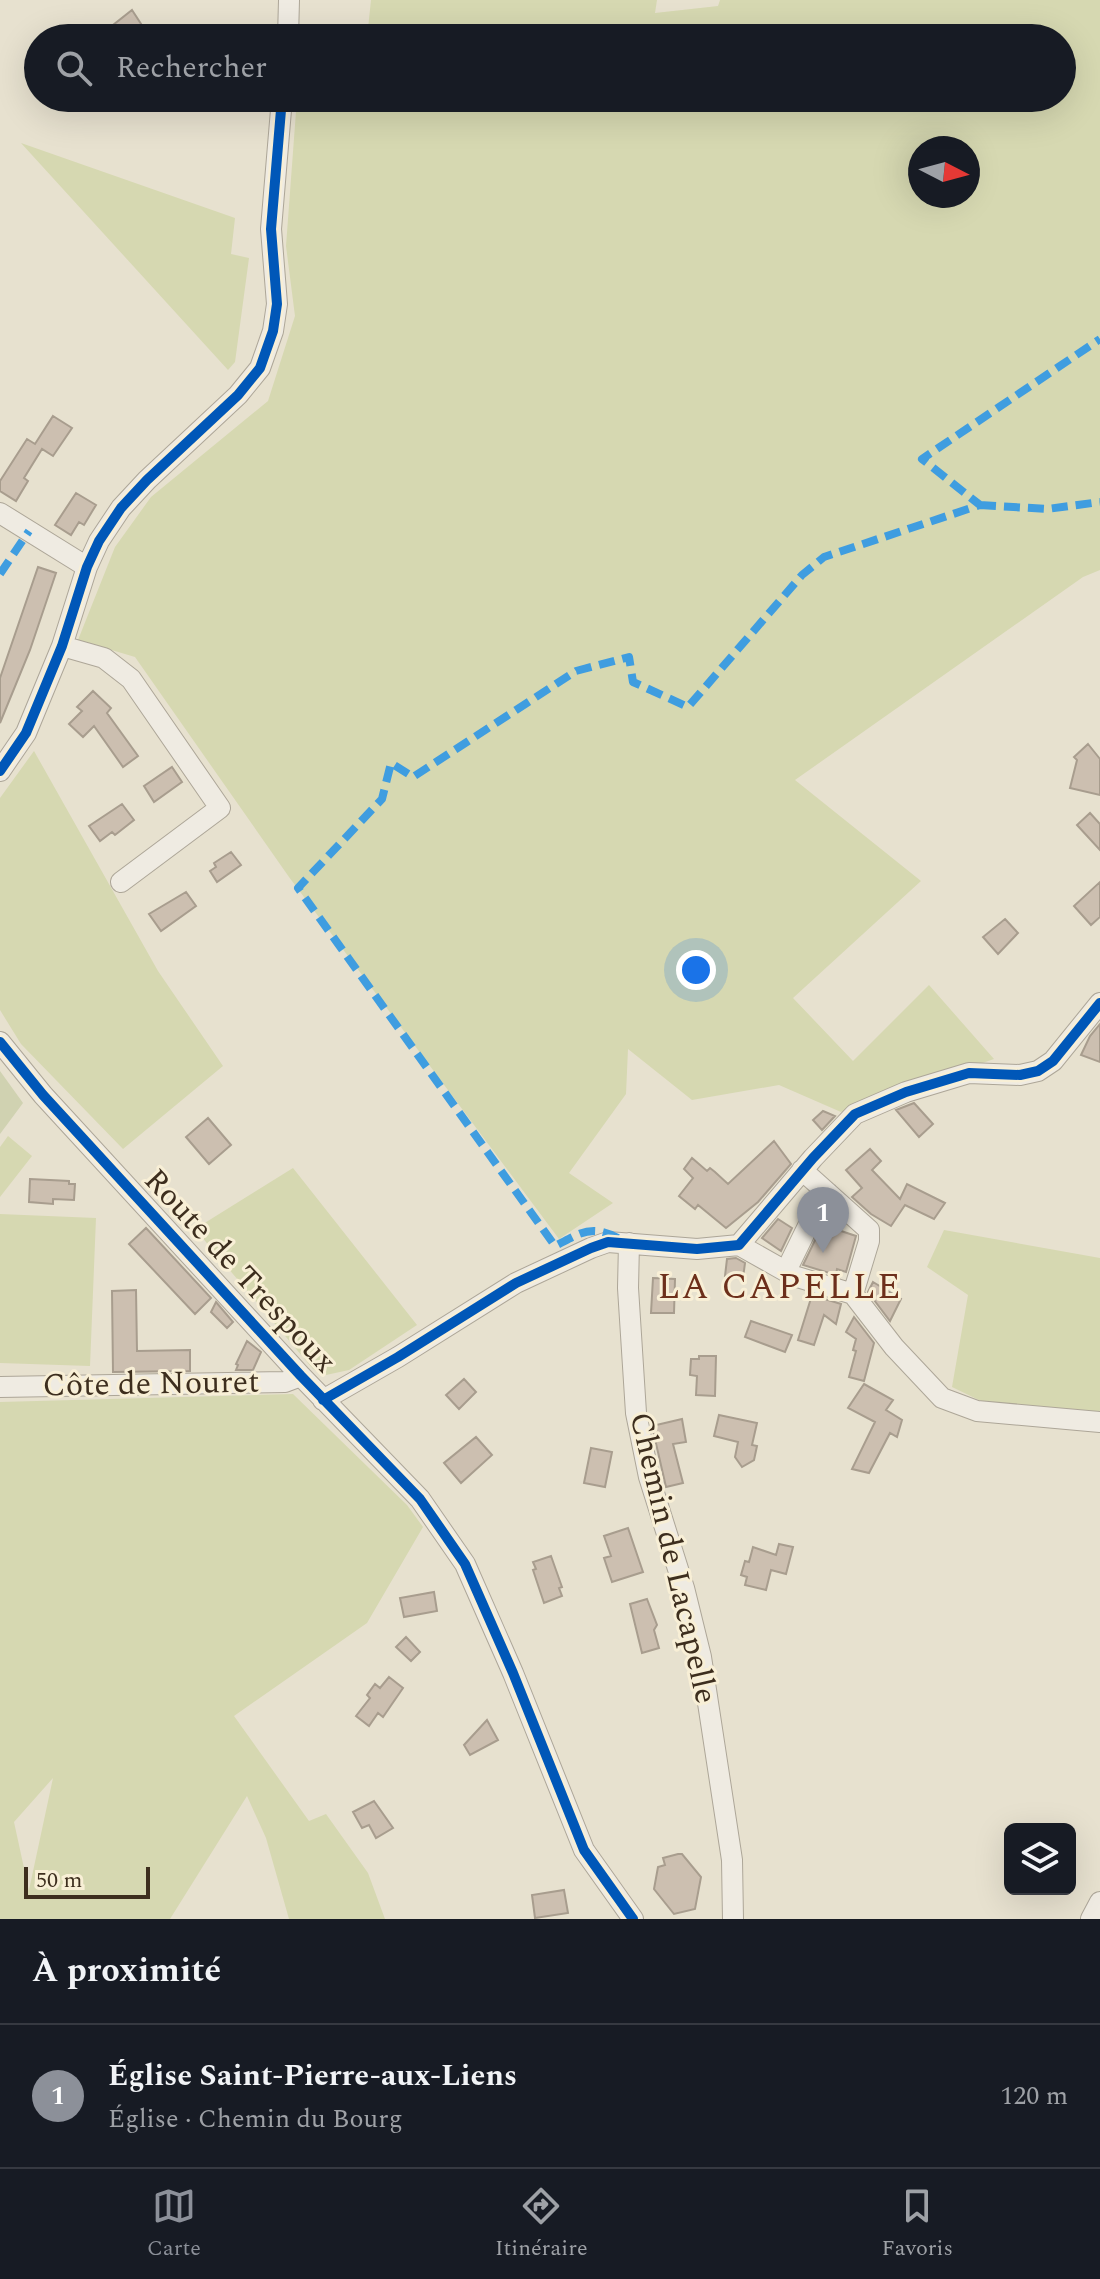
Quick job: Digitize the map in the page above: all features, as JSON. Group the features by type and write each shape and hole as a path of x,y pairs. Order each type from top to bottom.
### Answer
{"street":[{"path":"290,24 294,3"},
{"path":"0,771 26,733 62,646 87,567 99,541 121,508 147,480 238,395 260,368 273,331 277,304 271,229 281,112"},
{"path":"0,513 87,567"},
{"path":"62,646 104,658 131,679 220,808 121,882"},
{"path":"739,1245 802,1170 855,1114 893,1097 969,1073 1020,1075 1038,1071 1053,1061 1100,1003"},
{"name":"Route de Trespoux","path":"0,1042 43,1095 323,1400 420,1499 465,1564 513,1673 584,1850 633,1919"},
{"path":"802,1170 869,1230 869,1241 853,1294"},
{"path":"786,1271 828,1193"},
{"path":"323,1400 516,1283 591,1248 608,1242 697,1249 739,1245 786,1271 853,1294 894,1347 942,1398 977,1411 1100,1422"},
{"name":"Chemin de Lacapelle","path":"629,1243 628,1288 636,1413 649,1477 684,1588 701,1657 732,1860 733,1919"},
{"name":"Côte de Nouret","path":"0,1387 285,1382 301,1376"},
{"path":"1091,1919 1100,1902"}],"green space":[{"path":"371,0 657,0 655,13 718,6 720,0 1100,0 1100,570 1083,577 795,780 921,881 793,998 853,1061 929,985 994,1059 841,1112 779,1085 692,1100 628,1049 626,1094 569,1173 613,1203 559,1239 289,877 135,657 78,640 115,547 151,497 268,401 295,316 286,246 296,112 1076,112 1076,24 368,24"},
{"path":"21,143 235,218 231,254 249,258 235,362 228,370"},
{"path":"34,751 158,971 223,1066 123,1149 21,1044 0,1010 0,798"},
{"path":"0,1071 23,1103 0,1134"},
{"path":"8,1136 32,1156 0,1197 0,1147"},
{"path":"293,1168 417,1325 349,1370 326,1375 313,1369 195,1229"},
{"path":"0,1214 96,1218 90,1366 0,1363"},
{"path":"944,1230 1100,1258 1100,1413 985,1403 952,1387 968,1295 927,1267"},
{"path":"293,1394 407,1505 423,1527 367,1623 234,1716 309,1821 326,1814 368,1873 385,1919 289,1919 266,1838 247,1796 170,1919 0,1919 0,1402","holes":["53,1778 29,1891 14,1822"]}],"building":[{"path":"132,10 141,24 114,24"},
{"path":"53,416 72,428 53,456 42,449 24,478 28,481 16,501 0,491 0,481 27,439 35,444"},
{"path":"76,493 96,505 84,525 79,522 71,535 55,525"},
{"path":"38,567 56,573 30,650 0,723 0,678"},
{"path":"93,691 111,708 107,713 138,756 123,767 94,726 83,737 69,724 82,711 77,707"},
{"path":"1088,744 1100,759 1100,795 1070,788 1077,760 1074,757"},
{"path":"172,767 182,782 154,802 144,786"},
{"path":"122,804 134,820 115,835 112,832 100,841 89,826"},
{"path":"1090,813 1100,824 1100,850 1077,825"},
{"path":"231,852 241,865 217,882 210,871 216,867 214,863"},
{"path":"1100,882 1100,917 1091,925 1074,906"},
{"path":"186,892 196,906 161,931 149,914"},
{"path":"1005,919 1018,933 998,954 983,937"},
{"path":"1100,1024 1100,1062 1081,1055"},
{"path":"914,1103 933,1124 919,1137 896,1110"},
{"path":"823,1111 835,1116 822,1130 813,1120"},
{"path":"208,1118 231,1145 209,1164 186,1137"},
{"path":"774,1141 791,1164 758,1202 726,1228 698,1205 695,1209 679,1196 693,1178 684,1169 692,1158 707,1171 710,1168 728,1184"},
{"path":"870,1149 881,1161 872,1170 900,1199 907,1184 945,1203 934,1219 905,1205 891,1226 852,1197 862,1188 846,1170"},
{"path":"30,1179 69,1181 69,1184 75,1184 74,1200 53,1199 53,1204 29,1202"},
{"path":"778,1219 792,1228 781,1251 762,1238"},
{"path":"146,1228 211,1298 195,1314 129,1244"},
{"path":"835,1229 856,1236 846,1272 837,1269 836,1275 803,1265 819,1232"},
{"path":"736,1258 745,1263 743,1278 725,1276 727,1259"},
{"path":"653,1278 675,1279 674,1313 651,1313"},
{"path":"873,1282 901,1299 890,1321 868,1292"},
{"path":"136,1290 137,1351 190,1350 190,1371 113,1372 112,1291"},
{"path":"812,1295 841,1304 836,1324 824,1315 814,1345 798,1340"},
{"path":"216,1302 233,1322 227,1328 211,1312"},
{"path":"854,1317 874,1343 864,1381 849,1377 856,1339 846,1332"},
{"path":"751,1321 792,1335 785,1352 745,1337"},
{"path":"247,1341 261,1352 253,1370 236,1370 236,1364"},
{"path":"699,1356 716,1356 715,1396 696,1395 697,1376 690,1375 691,1359 699,1359"},
{"path":"464,1379 476,1392 459,1409 446,1395"},
{"path":"864,1384 893,1400 886,1410 902,1420 897,1437 890,1433 869,1473 852,1469 875,1422 848,1408"},
{"path":"719,1415 757,1423 752,1445 757,1446 754,1460 742,1467 735,1457 738,1442 714,1436"},
{"path":"682,1419 686,1442 673,1444 683,1483 666,1487 652,1426"},
{"path":"476,1437 492,1455 461,1483 444,1463"},
{"path":"591,1448 612,1452 605,1487 584,1483"},
{"path":"628,1528 643,1572 612,1582 604,1558 611,1556 604,1536"},
{"path":"779,1544 793,1547 786,1574 771,1570 766,1590 745,1585 747,1577 741,1575 753,1547 776,1555"},
{"path":"551,1556 562,1596 544,1603 533,1562"},
{"path":"434,1592 437,1611 404,1617 400,1598"},
{"path":"647,1599 657,1625 654,1630 659,1648 642,1653 630,1604"},
{"path":"406,1637 420,1652 411,1661 396,1647"},
{"path":"389,1677 403,1688 383,1717 378,1713 369,1726 356,1716 370,1698 367,1695 375,1684 380,1688"},
{"path":"487,1720 498,1740 470,1755 464,1745"},
{"path":"374,1801 393,1828 376,1838 369,1825 362,1828 353,1812"},
{"path":"682,1854 701,1877 695,1909 674,1914 654,1889 658,1867 665,1865 663,1858"},
{"path":"564,1890 568,1913 535,1918 532,1895"}],"marked path":[{"path":"618,1238 593,1231 555,1246 298,888 382,799 391,763 413,777 576,671 629,657 633,682 688,707 802,575 824,557 980,505 922,459 1100,339"},
{"path":"980,505 1047,509 1100,502"},
{"path":"0,574 29,531"}],"cycle path":[{"path":"0,771 26,733 62,646 87,567 99,541 121,508 147,480 238,395 260,368 273,331 277,304 271,229 281,112"},
{"path":"323,1400 516,1283 591,1248 608,1242 697,1249 739,1245 855,1114 906,1092 969,1073 1020,1075 1038,1071 1053,1061 1100,1003"},
{"path":"0,1042 43,1095 301,1376 420,1499 465,1564 513,1673 584,1850 633,1919"}],"place":[{"name":"Église Saint-Pierre-aux-Liens","path":"823,1253"}],"district":[{"name":"LA CAPELLE","path":"780,1287"}]}
